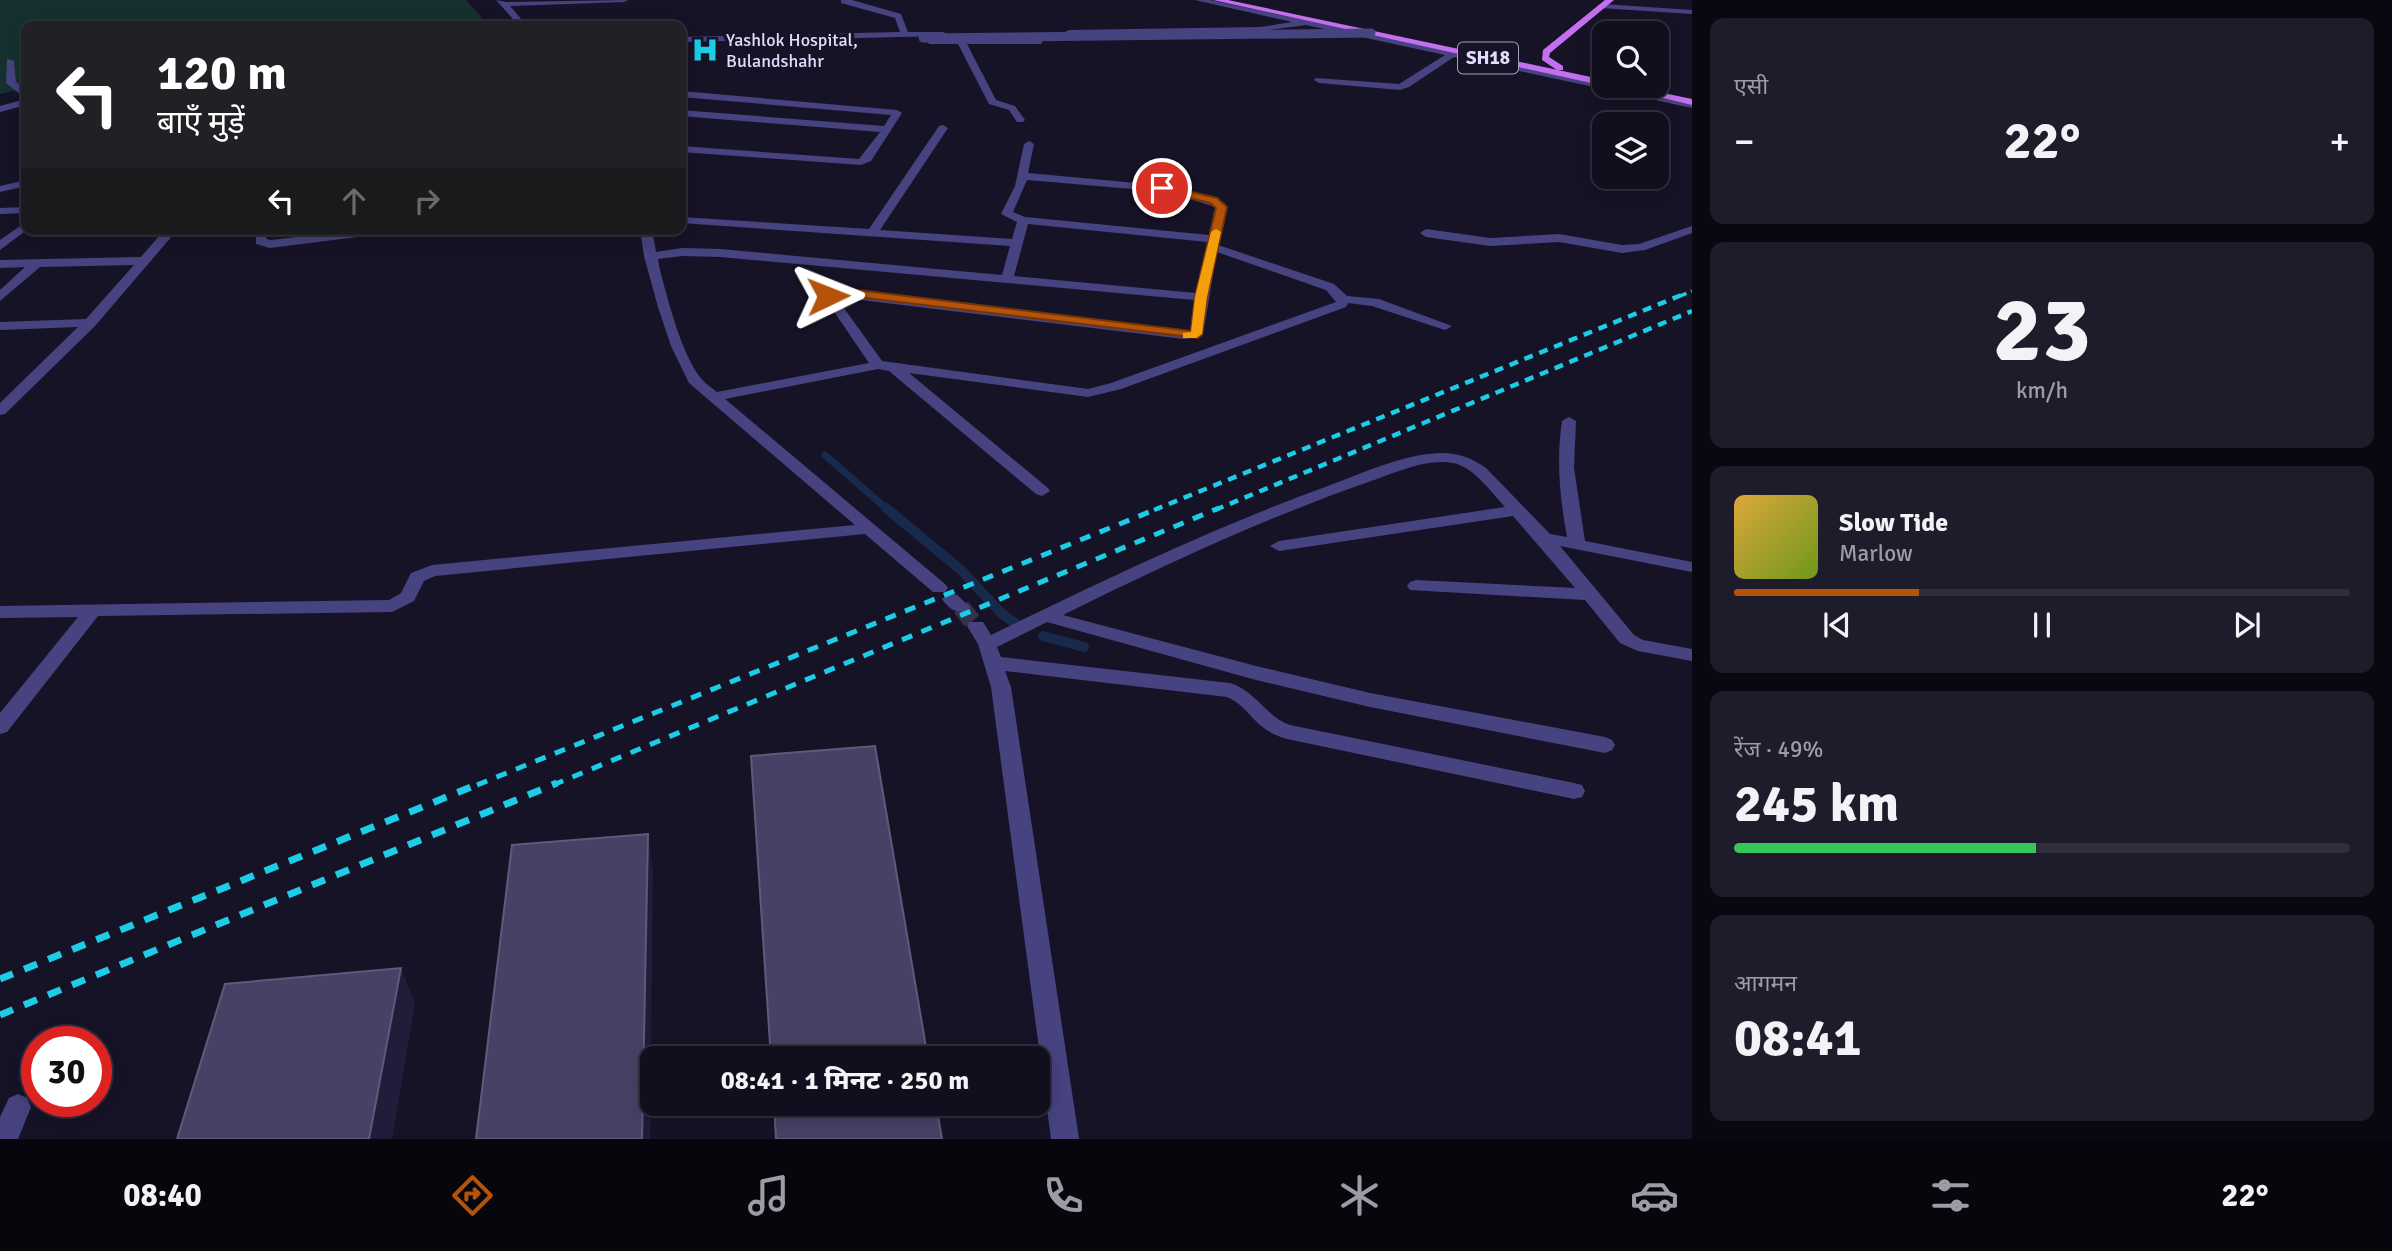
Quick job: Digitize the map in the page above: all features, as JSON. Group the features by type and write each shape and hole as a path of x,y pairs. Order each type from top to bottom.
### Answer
{"main road":[{"path":"1217,0 1371,33"},
{"path":"1240,0 1592,74"},
{"name":"SH18","path":"1560,68 1547,61 1546,52 1606,3"},
{"name":"SH18","path":"1371,33 1592,80"},
{"path":"1669,90 1692,95"},
{"path":"1667,98 1692,104"}],"street":[{"path":"501,2 624,0"},
{"path":"844,0 898,16 914,37 962,43 1338,36 1381,38"},
{"path":"1199,0 1692,104"},
{"path":"501,2 518,21"},
{"path":"1606,3 1692,12"},
{"path":"686,41 1261,29 1305,23"},
{"path":"914,37 1371,33"},
{"path":"962,43 992,102 1012,108 1020,120"},
{"path":"1319,80 1400,87 1452,54"},
{"path":"10,61 12,83 21,93"},
{"path":"686,94 896,112 867,159 861,162 686,149"},
{"path":"0,107 21,101"},
{"path":"686,113 886,129"},
{"path":"872,233 943,128"},
{"path":"1029,144 1022,176 1007,214 1023,220 1214,243 1331,287 1343,299 1374,302 1444,326"},
{"path":"1022,176 1162,188 1214,201 1222,207 1201,297 1196,334 1190,336 841,292 828,293 886,366 1042,491"},
{"path":"0,189 21,184"},
{"path":"0,211 21,210"},
{"path":"686,220 1017,243"},
{"path":"1008,277 1023,220"},
{"path":"0,246 21,229"},
{"path":"1426,233 1490,242 1559,238 1622,249 1641,247 1692,229"},
{"path":"0,411 90,323 167,235"},
{"path":"261,235 260,241 270,244 346,235"},
{"path":"647,235 650,256 682,360 694,380 950,598"},
{"path":"650,256 711,252 1008,277 1201,297"},
{"path":"0,264 144,261"},
{"path":"0,297 37,263"},
{"path":"714,397 886,366 1088,393 1116,386 1333,308 1341,304 1343,299"},
{"path":"0,326 90,323"},
{"path":"0,398 16,397"},
{"path":"1569,421 1564,450 1565,475 1577,544"},
{"path":"986,644 1306,498 1395,467 1439,458 1461,460 1480,471 1544,538 1627,639 1638,645 1692,655"},
{"path":"1279,546 1517,510"},
{"path":"0,612 392,606 408,597 417,577 432,571 867,529"},
{"path":"1544,538 1692,567"},
{"path":"1416,586 1589,594"},
{"path":"0,727 92,612"},
{"path":"1046,615 1256,673 1370,700 1605,745"},
{"path":"986,644 1230,690 1241,693 1249,700 1263,722 1287,732 1574,791"},
{"path":"986,644 1001,687 1065,1139"},
{"path":"4,1139 18,1107"}],"green space":[{"path":"0,0 466,0 485,21 21,21 21,89 0,94"}],"building":[{"path":"875,746 926,1046 770,1046 751,756"},
{"path":"648,834 644,1046 640,1046 642,1139 476,1139 512,845"},
{"path":"401,968 369,1139 177,1139 225,984"},
{"path":"775,1116 938,1116 942,1139 776,1139"}],"waterway":[{"path":"825,455 888,510"},
{"path":"886,508 961,570 1001,613 1016,624"},
{"path":"1043,636 1084,647"}],"tunnel":[{"path":"961,607 976,626"}],"railway":[{"path":"1680,296 1692,291"},
{"path":"1154,510 1684,294"},
{"path":"1215,510 1692,311"},
{"path":"477,785 1159,508"},
{"path":"553,785 1219,508"},
{"path":"0,979 481,783"},
{"path":"0,1015 557,783"}],"slow traffic":[{"path":"1187,336 1196,334 1201,297 1216,232"}],"place":[{"name":"Yashlok Hospital, Bulandshahr","path":"705,50"}],"route":[{"path":"828,296 828,293 841,292 1194,335 1222,207 1218,202 1162,188"}]}
